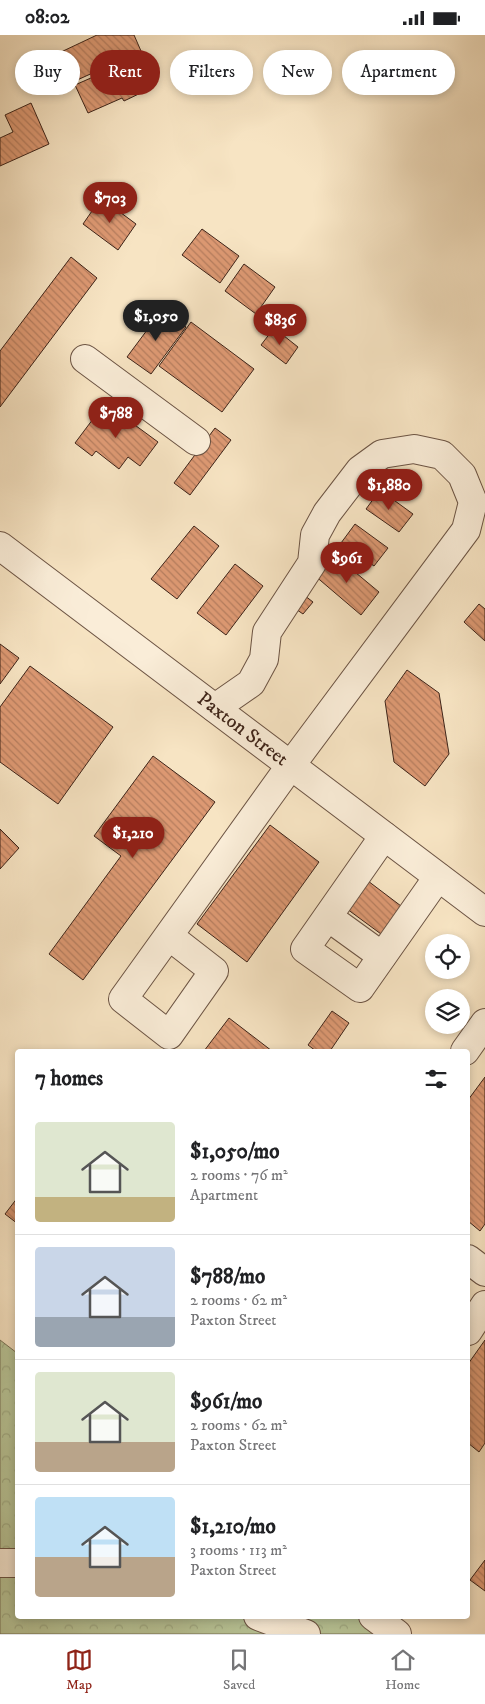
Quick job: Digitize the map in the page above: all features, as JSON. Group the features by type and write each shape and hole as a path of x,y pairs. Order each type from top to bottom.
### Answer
{"street":[{"path":"84,359 196,441"},
{"path":"168,936 291,765 466,530 473,502 462,475 442,455 414,449 382,455 360,470 327,513 315,535 312,563 267,632 264,659 251,683 215,708"},
{"name":"Paxton Street","path":"0,546 485,912"},
{"path":"384,836 306,949 360,988 438,877"},
{"path":"328,917 382,956"},
{"path":"466,1049 485,1023"},
{"path":"470,1261 485,1272"},
{"path":"470,1328 485,1305"},
{"path":"0,1563 15,1563"},
{"path":"266,1619 306,1634"},
{"path":"377,1619 397,1634"}],"green space":[{"path":"0,1340 15,1351 15,1619 366,1619 385,1634 0,1634"}],"building":[{"path":"97,35 134,35 141,50 90,50 90,74 80,79 80,50 65,50"},
{"path":"90,78 90,95 137,95 124,101 122,98 88,113 80,95 80,83"},
{"path":"31,103 49,144 0,166 0,138 13,132 5,115"},
{"path":"101,198 136,224 118,250 83,224"},
{"path":"202,229 239,256 220,283 182,255"},
{"path":"71,257 97,278 0,407 0,351"},
{"path":"244,264 275,287 256,314 225,291"},
{"path":"162,310 186,327 151,374 127,357"},
{"path":"191,322 254,369 222,412 159,366"},
{"path":"274,328 298,347 286,364 261,345"},
{"path":"105,403 158,442 140,466 128,457 119,469 96,451 92,456 75,443"},
{"path":"215,428 231,440 190,495 174,483"},
{"path":"380,490 413,514 399,532 366,509"},
{"path":"355,524 388,548 374,566 341,543"},
{"path":"194,526 219,546 177,599 151,579"},
{"path":"332,553 379,592 361,615 314,575"},
{"path":"235,564 263,586 226,635 197,613"},
{"path":"300,592 313,602 303,614 290,605"},
{"path":"479,604 485,609 485,641 464,622"},
{"path":"0,644 19,658 0,684"},
{"path":"30,666 113,727 58,804 0,762 0,707"},
{"path":"407,670 439,693 449,754 425,786 394,762 385,701"},
{"path":"153,756 215,802 83,980 49,954 121,856 94,836"},
{"path":"270,825 319,862 247,962 197,924"},
{"path":"0,829 19,848 0,869"},
{"path":"368,881 401,906 381,934 347,909"},
{"path":"332,1011 349,1023 331,1049 313,1049 308,1045"},
{"path":"229,1018 269,1049 206,1049"},
{"path":"485,1077 485,1224 480,1231 470,1223 470,1097"},
{"path":"15,1201 15,1222 5,1214"},
{"path":"485,1340 485,1443 479,1452 470,1445 470,1361"},
{"path":"485,1560 485,1591 470,1580"}]}
